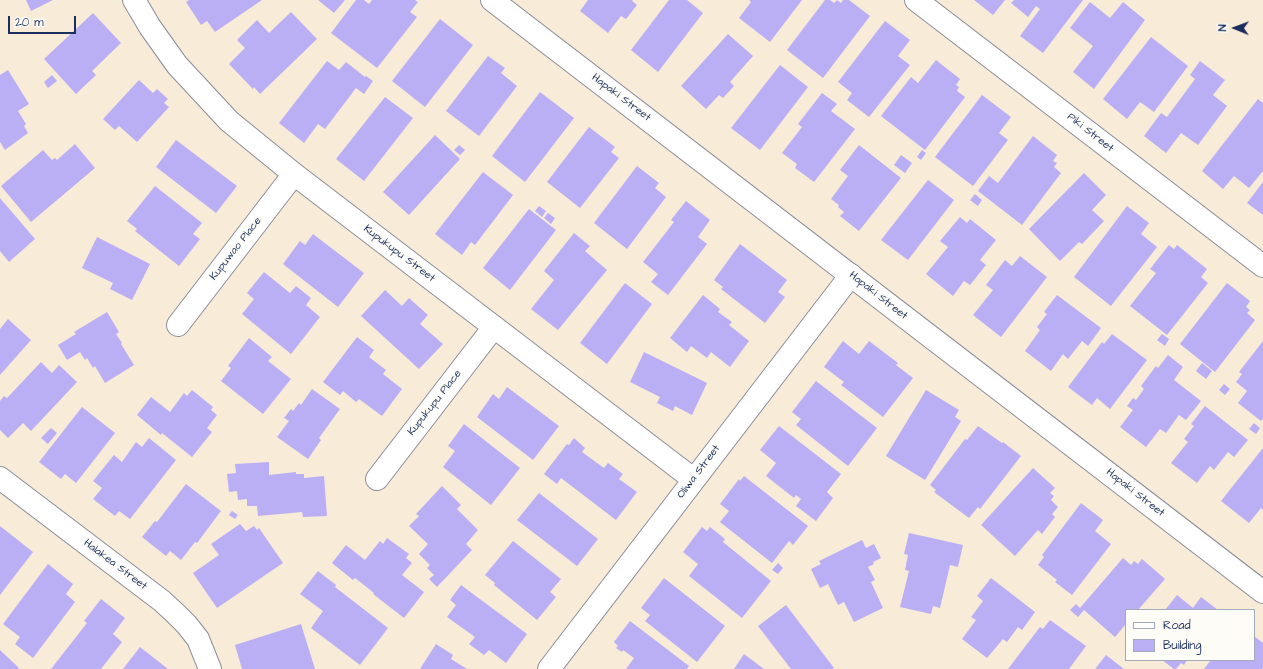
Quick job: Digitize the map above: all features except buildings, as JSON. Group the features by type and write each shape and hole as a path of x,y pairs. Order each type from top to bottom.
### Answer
{"street":[{"name":"Kupukupu Street","path":"134,0 150,27 173,60 229,121 294,174 694,480"},
{"name":"Hapaki Street","path":"492,0 1263,592"},
{"name":"Piki Street","path":"916,0 1263,266"},
{"name":"Kupuwao Place","path":"178,324 294,174"},
{"name":"Oliwa Street","path":"549,669 851,275"},
{"name":"Kupukupu Place","path":"377,478 494,326"},
{"name":"Halakea Street","path":"0,478 171,609 198,639 210,669"}]}
